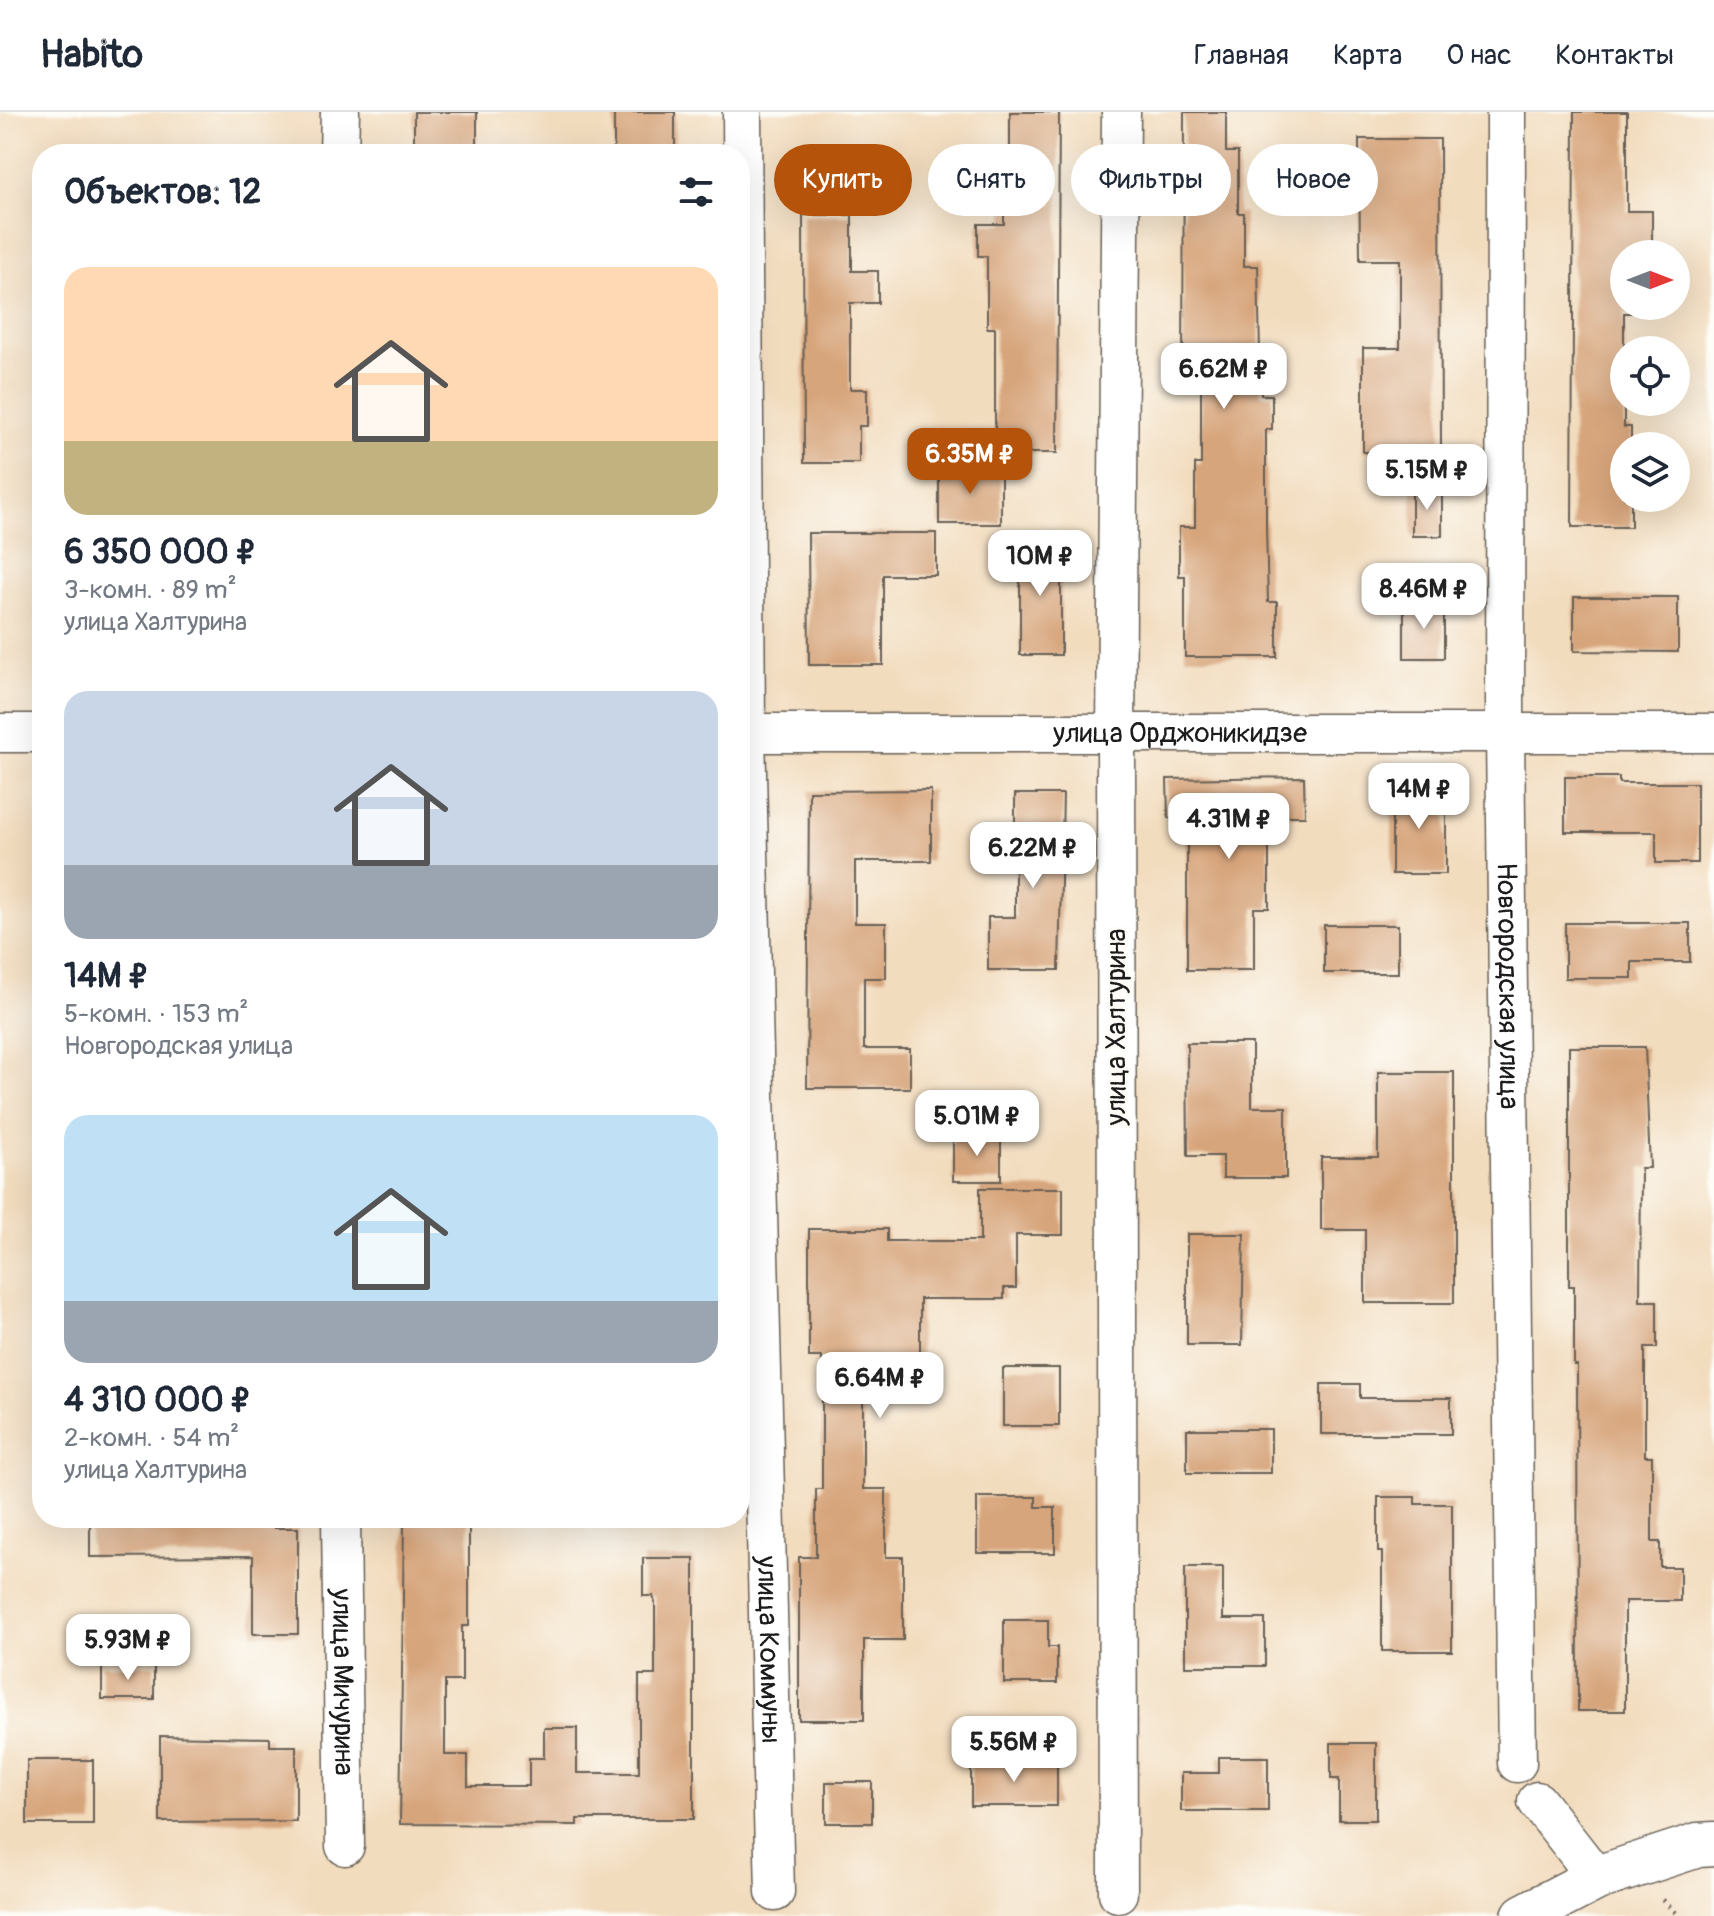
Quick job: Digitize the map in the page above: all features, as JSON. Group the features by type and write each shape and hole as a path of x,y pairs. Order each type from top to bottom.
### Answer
{"main road":[{"path":"1524,1916 1597,1878 1698,1845 1714,1844"}],"street":[{"path":"339,144 340,112"},
{"name":"улица Коммуны","path":"742,112 742,144"},
{"name":"улица Халтурина","path":"1118,1893 1116,733 1121,112"},
{"name":"Новгородская улица","path":"1506,112 1505,734 1517,1763"},
{"path":"0,733 32,733"},
{"name":"улица Орджоникидзе","path":"750,733 1714,733"},
{"name":"улица Коммуны","path":"750,987 775,1892"},
{"name":"улица Мичурина","path":"341,1528 345,1846"},
{"path":"1537,1801 1597,1878"}],"building":[{"path":"414,112 477,112 477,144 414,144"},
{"path":"614,112 675,112 675,144 614,144"},
{"path":"1010,112 1059,112 1057,453 995,453 995,328 987,328 987,256 978,256 978,224 1004,224 1004,216 1055,216 1055,144 1010,144"},
{"path":"1184,112 1226,112 1226,144 1184,144"},
{"path":"1574,112 1627,112 1627,211 1652,211 1652,240 1610,240 1610,320 1624,320 1624,336 1610,336 1610,416 1624,416 1624,427 1631,427 1631,432 1610,432 1610,512 1631,512 1631,527 1572,527"},
{"path":"1359,139 1440,139 1441,452 1363,452 1363,348 1400,348 1400,260 1360,260 1360,216 1378,216 1378,144 1359,144"},
{"path":"1231,152 1238,152 1238,213 1244,213 1244,266 1258,266 1261,395 1272,395 1272,429 1266,429 1266,527 1268,602 1277,602 1277,657 1185,657 1185,576 1179,576 1179,527 1195,527 1195,464 1201,464 1201,373 1183,373 1184,216 1231,216"},
{"path":"803,216 852,216 852,271 878,271 878,303 850,303 850,389 867,389 867,426 859,426 859,463 804,463"},
{"path":"939,469 1001,469 1001,524 939,524"},
{"path":"1412,487 1442,487 1442,536 1412,536"},
{"path":"808,533 936,533 936,575 883,575 883,665 809,665"},
{"path":"1020,541 1061,541 1061,655 1020,655"},
{"path":"1574,597 1678,597 1678,652 1574,651"},
{"path":"1404,604 1444,604 1444,658 1404,658"},
{"path":"1304,777 1305,816 1269,816 1269,908 1254,908 1254,970 1187,970 1187,818 1168,818 1167,779"},
{"path":"1565,777 1619,777 1619,783 1697,783 1697,863 1656,863 1656,832 1565,832"},
{"path":"1392,788 1446,788 1446,874 1392,874"},
{"path":"931,790 931,861 855,861 855,923 886,923 886,978 864,978 864,1049 910,1049 910,1088 807,1088 809,791"},
{"path":"1015,794 1063,794 1059,970 988,970 988,917 1015,917"},
{"path":"1565,923 1690,923 1690,962 1632,962 1632,978 1565,978"},
{"path":"1324,925 1398,925 1398,973 1324,973"},
{"path":"1187,1043 1252,1043 1252,1107 1286,1107 1286,1178 1223,1178 1223,1156 1188,1156"},
{"path":"1569,1047 1645,1047 1650,1168 1641,1168 1640,1301 1657,1301 1657,1348 1645,1348 1645,1456 1652,1456 1652,1542 1660,1542 1660,1567 1680,1567 1680,1601 1625,1601 1625,1711 1578,1711 1577,1365 1574,1365 1574,1286 1569,1286"},
{"path":"1378,1072 1454,1072 1454,1303 1365,1303 1365,1230 1321,1230 1321,1157 1378,1157"},
{"path":"953,1134 1001,1134 1001,1181 953,1181"},
{"path":"980,1188 1063,1188 1063,1235 1016,1235 1016,1288 1004,1288 1004,1299 920,1299 920,1357 863,1357 863,1489 886,1489 886,1557 903,1557 903,1640 864,1640 864,1720 799,1720 799,1557 816,1557 816,1489 822,1489 822,1357 809,1357 809,1229 887,1229 887,1241 980,1241"},
{"path":"1187,1234 1244,1234 1242,1345 1187,1345"},
{"path":"1003,1368 1059,1368 1059,1426 1003,1426"},
{"path":"1321,1384 1360,1384 1360,1398 1451,1398 1451,1434 1321,1434"},
{"path":"1187,1429 1271,1429 1271,1473 1187,1473"},
{"path":"977,1497 1036,1497 1036,1507 1055,1507 1055,1553 977,1553"},
{"path":"1378,1497 1415,1497 1415,1504 1452,1504 1452,1651 1382,1651 1382,1552 1378,1552"},
{"path":"90,1528 298,1528 298,1634 253,1634 253,1556 90,1557"},
{"path":"404,1528 469,1528 469,1626 462,1626 462,1681 445,1681 445,1755 468,1755 468,1786 529,1786 529,1758 544,1758 544,1728 577,1728 577,1773 639,1773 639,1675 655,1675 655,1603 653,1596 643,1596 643,1558 694,1558 694,1819 577,1819 577,1825 400,1824"},
{"path":"1185,1567 1223,1567 1223,1619 1265,1619 1265,1666 1185,1666"},
{"path":"1004,1620 1048,1620 1048,1647 1057,1647 1057,1683 1004,1683"},
{"path":"102,1665 154,1665 154,1699 102,1699"},
{"path":"160,1736 270,1738 270,1746 296,1746 296,1821 160,1822"},
{"path":"1331,1743 1376,1743 1376,1820 1339,1820 1339,1779 1331,1779"},
{"path":"1219,1757 1268,1757 1268,1811 1181,1811 1181,1773 1219,1773"},
{"path":"27,1760 93,1760 93,1824 27,1824"},
{"path":"971,1762 1057,1762 1057,1806 971,1806"},
{"path":"826,1782 872,1782 872,1823 826,1823"}]}
